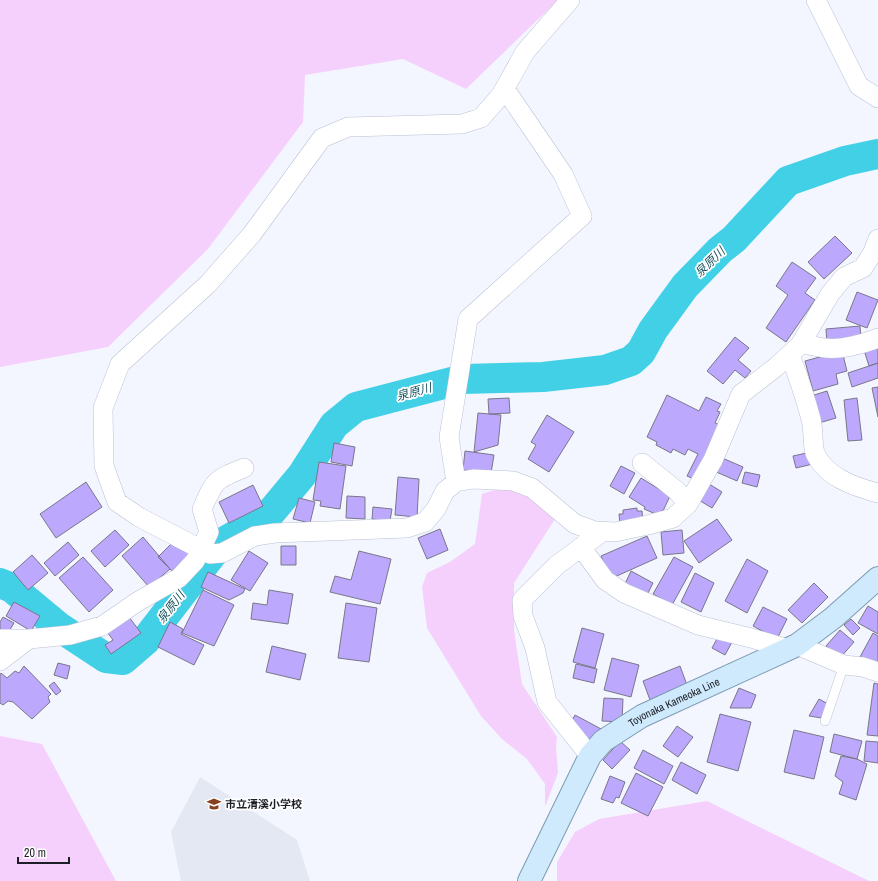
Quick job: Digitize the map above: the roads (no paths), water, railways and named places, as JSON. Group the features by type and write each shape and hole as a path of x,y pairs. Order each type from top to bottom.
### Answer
{"main road":[{"name":"Toyonaka Kameoka Line","path":"529,881 590,756 603,741 642,716 793,647 833,618 878,578"}],"street":[{"path":"570,0 525,52 504,89 481,118 462,124 348,127 322,138 252,234 208,284 120,364 103,408 104,466 117,502 139,517 210,554 222,553 255,536 275,533 407,528 425,522 436,509 444,491 456,482 473,479 513,481 532,488 575,524 595,531 615,532 642,527 673,518 688,504 713,460 741,394 795,350 808,344 825,348 846,347 878,338"},
{"path":"816,0 859,86 878,98"},
{"path":"456,482 449,437 468,319 582,216 564,174 504,89"},
{"path":"878,240 872,254 863,268 844,277 830,294 795,350 802,388 812,421 815,452 821,463 840,479 856,487 878,493"},
{"path":"642,463 677,491 688,504"},
{"path":"0,639 29,639 70,635 102,626 137,602 179,578 195,561 209,532 202,509 214,483 225,475 244,468"},
{"path":"590,756 547,702 535,648 523,616 522,600 557,565 602,532"},
{"path":"581,547 605,580 624,593 698,625 793,647 844,666 863,667 878,672"},
{"path":"0,661 29,639"}],"lane":[{"path":"825,721 844,666"}],"waterway":[{"name":"泉原川","path":"0,583 12,588 59,627 106,658 123,660 145,641 220,544 267,517 302,475 334,425 356,407 463,379 543,377 605,370 631,361 641,352 653,330 685,286 720,250 734,239 788,181 845,161 878,154"}],"place":[{"name":"市立清溪小学校","path":"214,804"}]}
